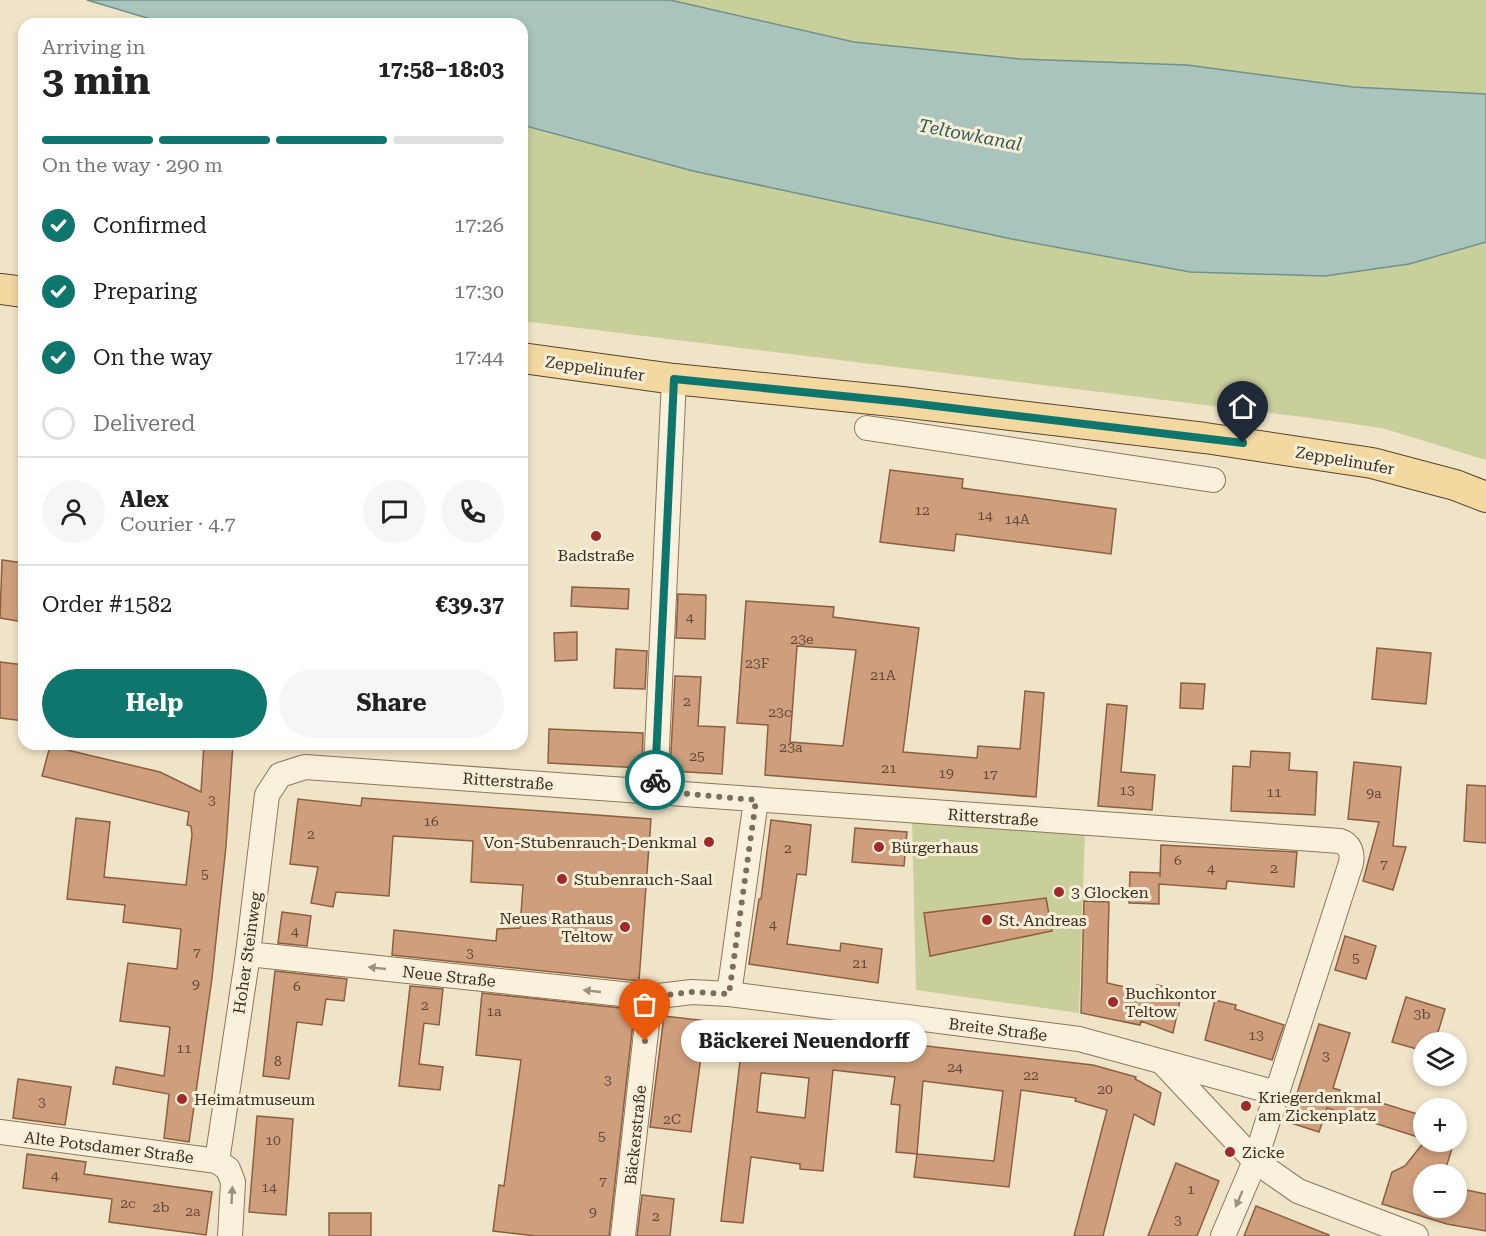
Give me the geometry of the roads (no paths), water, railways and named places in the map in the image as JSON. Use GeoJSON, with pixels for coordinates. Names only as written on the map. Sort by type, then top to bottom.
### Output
{"type":"FeatureCollection","features":[{"type":"Feature","properties":{"kind":"main road"},"geometry":{"type":"LineString","coordinates":[[0,289],[18,291]]}},
{"type":"Feature","properties":{"kind":"main road","name":"Zeppelinufer"},"geometry":{"type":"LineString","coordinates":[[528,359],[674,379],[902,402],[1243,443],[1372,463],[1455,485],[1486,497]]}},
{"type":"Feature","properties":{"kind":"street"},"geometry":{"type":"LineString","coordinates":[[655,791],[674,379]]}},
{"type":"Feature","properties":{"kind":"street"},"geometry":{"type":"LineString","coordinates":[[867,428],[1213,480]]}},
{"type":"Feature","properties":{"kind":"street","name":"Ritterstraße"},"geometry":{"type":"LineString","coordinates":[[305,767],[1345,843],[1352,855],[1351,863],[1255,1161],[1223,1236]]}},
{"type":"Feature","properties":{"kind":"street","name":"Hoher Steinweg"},"geometry":{"type":"LineString","coordinates":[[217,1161],[248,954],[267,795],[280,775],[305,767]]}},
{"type":"Feature","properties":{"kind":"street"},"geometry":{"type":"LineString","coordinates":[[729,994],[756,800]]}},
{"type":"Feature","properties":{"kind":"street","name":"Neue Straße"},"geometry":{"type":"LineString","coordinates":[[248,954],[650,997]]}},
{"type":"Feature","properties":{"kind":"street","name":"Breite Straße"},"geometry":{"type":"LineString","coordinates":[[650,997],[692,992],[729,994],[1079,1039],[1277,1094]]}},
{"type":"Feature","properties":{"kind":"street","name":"Bäckerstraße"},"geometry":{"type":"LineString","coordinates":[[623,1236],[650,997]]}},
{"type":"Feature","properties":{"kind":"street"},"geometry":{"type":"LineString","coordinates":[[1164,1064],[1255,1161],[1298,1191],[1416,1236]]}},
{"type":"Feature","properties":{"kind":"street","name":"Alte Potsdamer Straße"},"geometry":{"type":"LineString","coordinates":[[0,1132],[217,1161]]}},
{"type":"Feature","properties":{"kind":"street"},"geometry":{"type":"LineString","coordinates":[[217,1161],[228,1169],[233,1182],[230,1236]]}},
{"type":"Feature","properties":{"kind":"water","name":"Teltowkanal"},"geometry":{"type":"Polygon","coordinates":[[[87,0],[670,0],[854,42],[1020,59],[1187,65],[1353,87],[1486,94],[1486,242],[1409,264],[1325,276],[1190,272],[1012,239],[693,171],[528,127],[528,18],[147,18],[87,0]]]}},
{"type":"Feature","properties":{"kind":"place","name":"Badstraße"},"geometry":{"type":"Point","coordinates":[596,536]}},
{"type":"Feature","properties":{"kind":"place","name":"Von-Stubenrauch-Denkmal"},"geometry":{"type":"Point","coordinates":[709,842]}},
{"type":"Feature","properties":{"kind":"place","name":"Bürgerhaus"},"geometry":{"type":"Point","coordinates":[879,847]}},
{"type":"Feature","properties":{"kind":"place","name":"Stubenrauch-Saal"},"geometry":{"type":"Point","coordinates":[562,879]}},
{"type":"Feature","properties":{"kind":"place","name":"3 Glocken"},"geometry":{"type":"Point","coordinates":[1059,892]}},
{"type":"Feature","properties":{"kind":"place","name":"St. Andreas"},"geometry":{"type":"Point","coordinates":[987,920]}},
{"type":"Feature","properties":{"kind":"place","name":"Neues Rathaus Teltow"},"geometry":{"type":"Point","coordinates":[625,927]}},
{"type":"Feature","properties":{"kind":"place","name":"Buchkontor Teltow"},"geometry":{"type":"Point","coordinates":[1113,1002]}},
{"type":"Feature","properties":{"kind":"place","name":"Bäckerei Neuendorff"},"geometry":{"type":"Point","coordinates":[645,1041]}},
{"type":"Feature","properties":{"kind":"place","name":"Heimatmuseum"},"geometry":{"type":"Point","coordinates":[182,1099]}},
{"type":"Feature","properties":{"kind":"place","name":"Kriegerdenkmal am Zickenplatz"},"geometry":{"type":"Point","coordinates":[1246,1106]}},
{"type":"Feature","properties":{"kind":"place","name":"Zicke"},"geometry":{"type":"Point","coordinates":[1230,1152]}}]}
